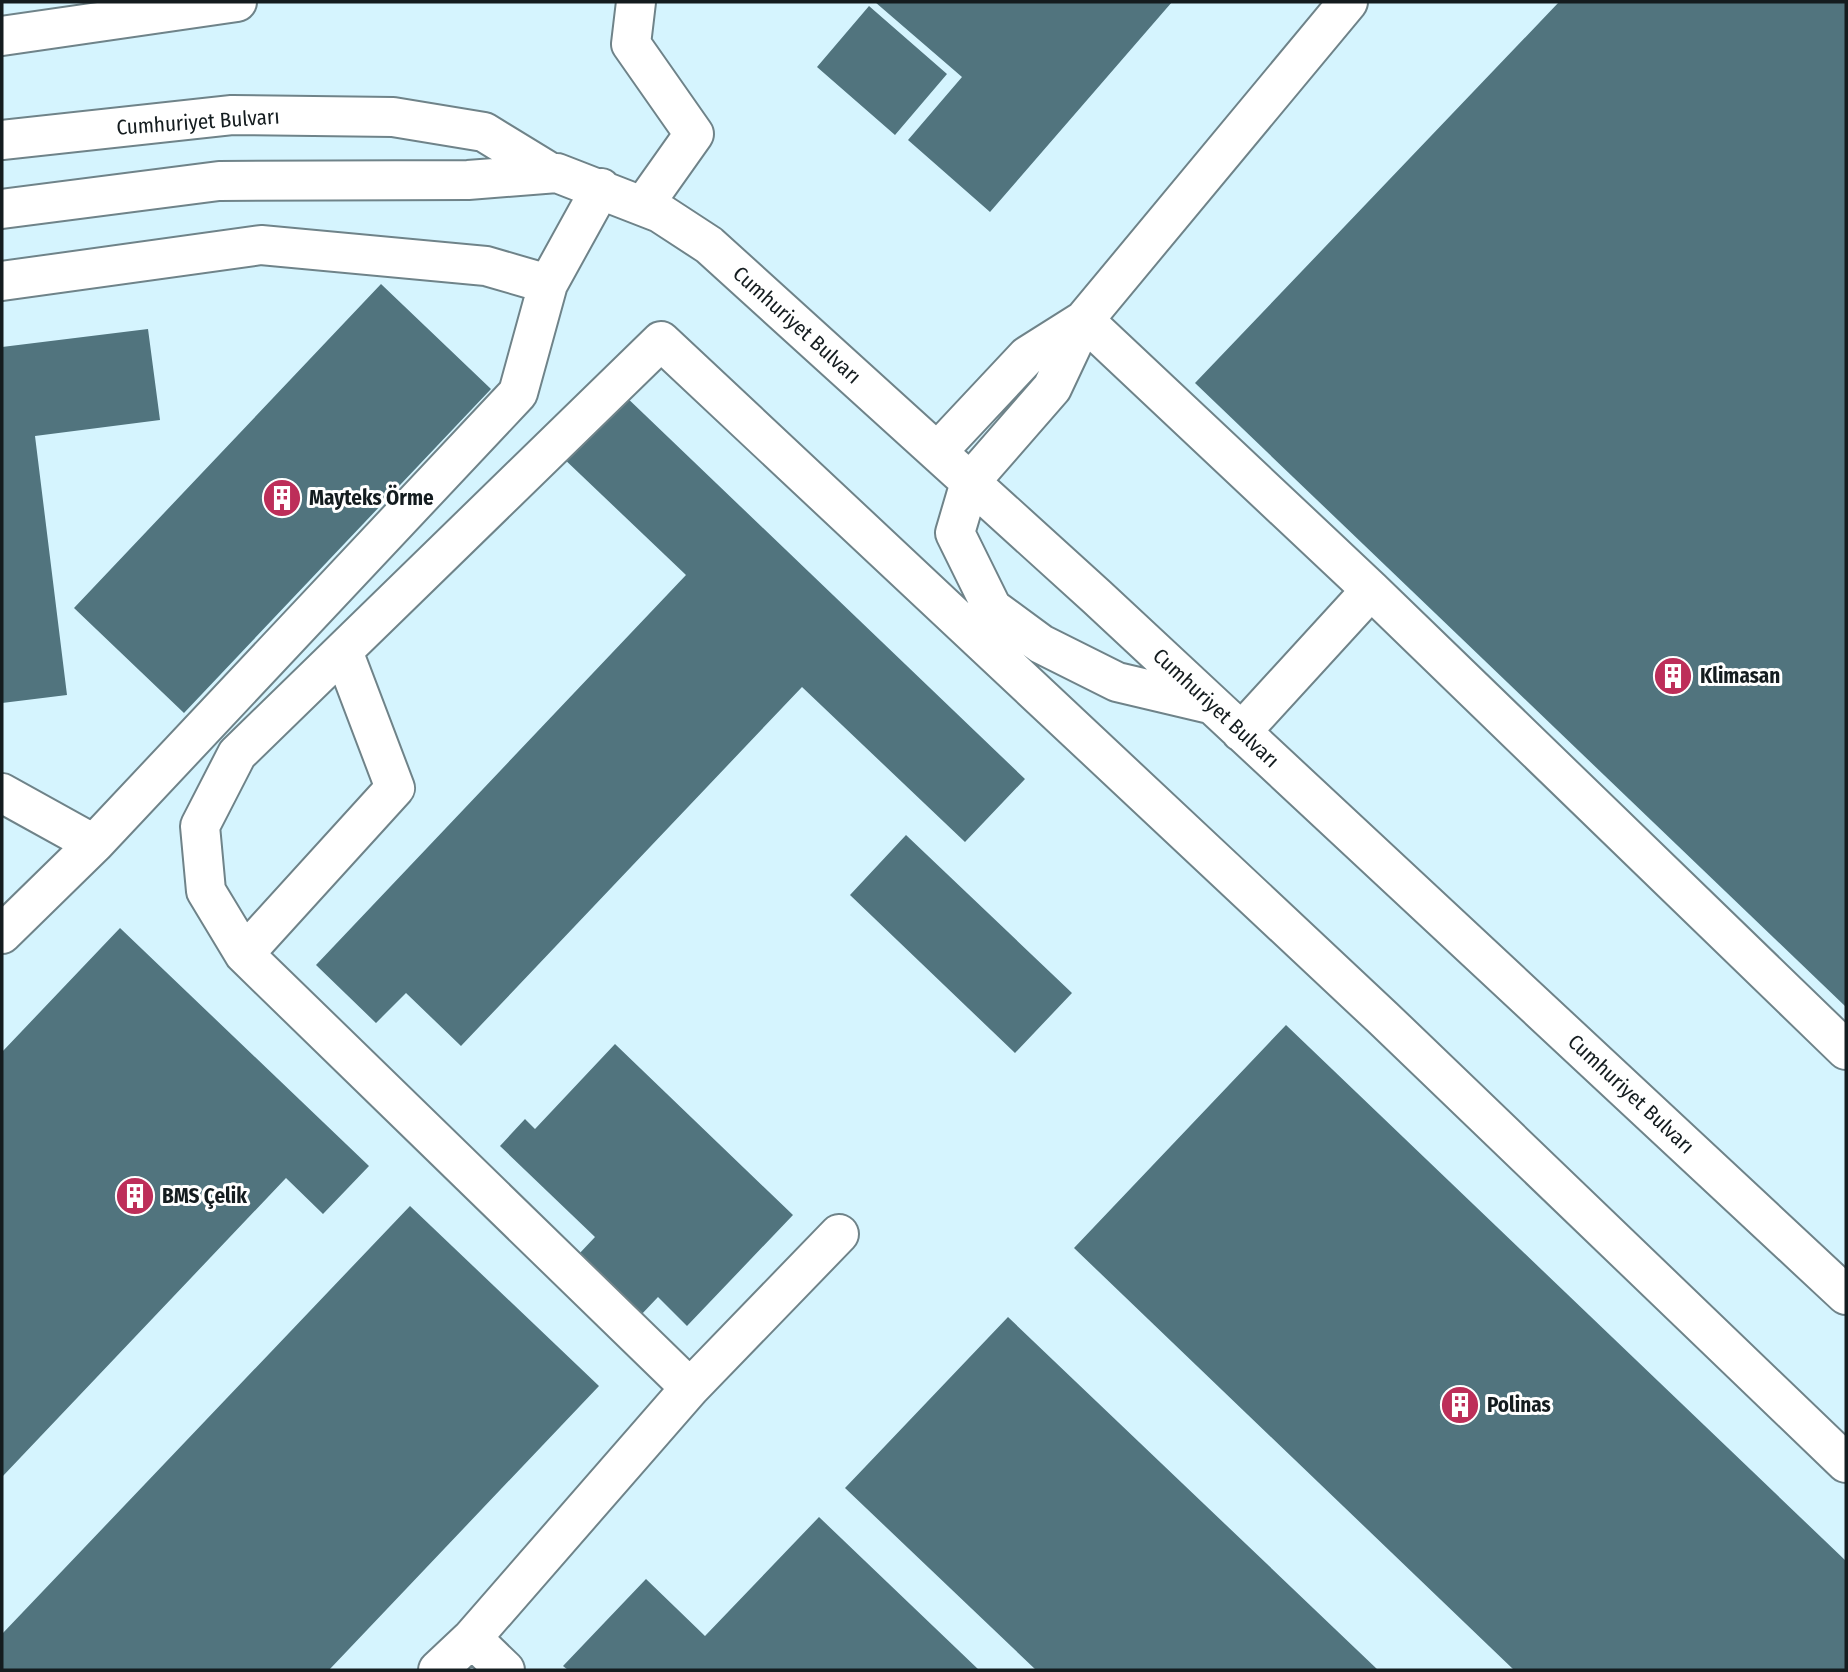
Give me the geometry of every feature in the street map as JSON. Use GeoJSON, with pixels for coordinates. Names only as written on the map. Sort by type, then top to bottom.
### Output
{"type":"FeatureCollection","features":[{"type":"Feature","properties":{"kind":"street"},"geometry":{"type":"LineString","coordinates":[[2,36],[237,2]]}},
{"type":"Feature","properties":{"kind":"street"},"geometry":{"type":"LineString","coordinates":[[636,2],[631,44],[694,134],[643,206]]}},
{"type":"Feature","properties":{"kind":"street"},"geometry":{"type":"LineString","coordinates":[[1212,704],[1117,682],[1041,644],[992,608],[955,533],[970,482],[1052,388],[1084,320],[1348,2]]}},
{"type":"Feature","properties":{"kind":"street","name":"Cumhuriyet Bulvarı"},"geometry":{"type":"LineString","coordinates":[[2,140],[232,116],[393,117],[484,132],[551,173]]}},
{"type":"Feature","properties":{"kind":"street","name":"Cumhuriyet Bulvarı"},"geometry":{"type":"LineString","coordinates":[[2,209],[219,181],[468,180],[557,173],[660,213],[709,245],[970,482],[1846,1295]]}},
{"type":"Feature","properties":{"kind":"street"},"geometry":{"type":"LineString","coordinates":[[2,934],[94,844],[519,393],[548,284],[601,188]]}},
{"type":"Feature","properties":{"kind":"street"},"geometry":{"type":"LineString","coordinates":[[2,281],[261,246],[486,266],[548,284]]}},
{"type":"Feature","properties":{"kind":"street"},"geometry":{"type":"LineString","coordinates":[[937,452],[1027,356],[1084,320]]}},
{"type":"Feature","properties":{"kind":"street"},"geometry":{"type":"LineString","coordinates":[[1084,320],[1371,590],[1846,1050]]}},
{"type":"Feature","properties":{"kind":"street"},"geometry":{"type":"LineString","coordinates":[[690,1388],[244,954],[206,891],[200,826],[237,754],[661,341],[1373,1008],[1846,1463]]}},
{"type":"Feature","properties":{"kind":"street"},"geometry":{"type":"LineString","coordinates":[[1241,732],[1371,590]]}},
{"type":"Feature","properties":{"kind":"street"},"geometry":{"type":"LineString","coordinates":[[244,954],[395,788],[343,651]]}},
{"type":"Feature","properties":{"kind":"street"},"geometry":{"type":"LineString","coordinates":[[2,793],[94,844]]}},
{"type":"Feature","properties":{"kind":"street"},"geometry":{"type":"LineString","coordinates":[[438,1670],[472,1638],[690,1388],[839,1234]]}},
{"type":"Feature","properties":{"kind":"street"},"geometry":{"type":"LineString","coordinates":[[472,1638],[505,1670]]}},
{"type":"Feature","properties":{"kind":"shaded area"},"geometry":{"type":"Polygon","coordinates":[[[2,2],[1846,2],[1846,1670],[2,1670],[2,2]]]}},
{"type":"Feature","properties":{"kind":"building"},"geometry":{"type":"Polygon","coordinates":[[[875,2],[1172,2],[990,212],[908,140],[962,77],[875,2]]]}},
{"type":"Feature","properties":{"kind":"building","name":"Klimasan"},"geometry":{"type":"Polygon","coordinates":[[[1559,2],[1846,2],[1846,1007],[1195,383],[1559,2]]]}},
{"type":"Feature","properties":{"kind":"building"},"geometry":{"type":"Polygon","coordinates":[[[869,6],[947,74],[895,135],[817,67],[869,6]]]}},
{"type":"Feature","properties":{"kind":"building","name":"Mayteks Örme"},"geometry":{"type":"Polygon","coordinates":[[[381,284],[491,389],[184,713],[74,608],[381,284]]]}},
{"type":"Feature","properties":{"kind":"building"},"geometry":{"type":"Polygon","coordinates":[[[148,329],[160,420],[35,436],[67,695],[2,703],[2,347],[148,329]]]}},
{"type":"Feature","properties":{"kind":"building"},"geometry":{"type":"Polygon","coordinates":[[[621,392],[1025,779],[965,842],[802,687],[461,1046],[406,993],[376,1023],[316,965],[686,575],[560,455],[621,392]]]}},
{"type":"Feature","properties":{"kind":"building"},"geometry":{"type":"Polygon","coordinates":[[[906,835],[1072,993],[1015,1053],[850,895],[906,835]]]}},
{"type":"Feature","properties":{"kind":"building","name":"BMS Çelik"},"geometry":{"type":"Polygon","coordinates":[[[120,928],[369,1166],[323,1214],[286,1178],[2,1477],[2,1052],[120,928]]]}},
{"type":"Feature","properties":{"kind":"building","name":"Polinas"},"geometry":{"type":"Polygon","coordinates":[[[1286,1025],[1846,1561],[1846,1670],[1514,1670],[1074,1248],[1286,1025]]]}},
{"type":"Feature","properties":{"kind":"building"},"geometry":{"type":"Polygon","coordinates":[[[615,1044],[793,1215],[687,1326],[658,1297],[640,1316],[578,1255],[595,1237],[500,1146],[525,1119],[535,1129],[615,1044]]]}},
{"type":"Feature","properties":{"kind":"building"},"geometry":{"type":"Polygon","coordinates":[[[410,1206],[599,1386],[329,1670],[2,1670],[2,1634],[410,1206]]]}},
{"type":"Feature","properties":{"kind":"building"},"geometry":{"type":"Polygon","coordinates":[[[1008,1317],[1378,1670],[1036,1670],[845,1488],[1008,1317]]]}},
{"type":"Feature","properties":{"kind":"building"},"geometry":{"type":"Polygon","coordinates":[[[819,1517],[979,1670],[568,1670],[563,1666],[646,1579],[705,1636],[819,1517]]]}},
{"type":"Feature","properties":{"kind":"place","name":"Mayteks Örme"},"geometry":{"type":"Point","coordinates":[282,498]}},
{"type":"Feature","properties":{"kind":"place","name":"Klimasan"},"geometry":{"type":"Point","coordinates":[1673,676]}},
{"type":"Feature","properties":{"kind":"place","name":"BMS Çelik"},"geometry":{"type":"Point","coordinates":[135,1196]}},
{"type":"Feature","properties":{"kind":"place","name":"Polinas"},"geometry":{"type":"Point","coordinates":[1460,1405]}}]}
